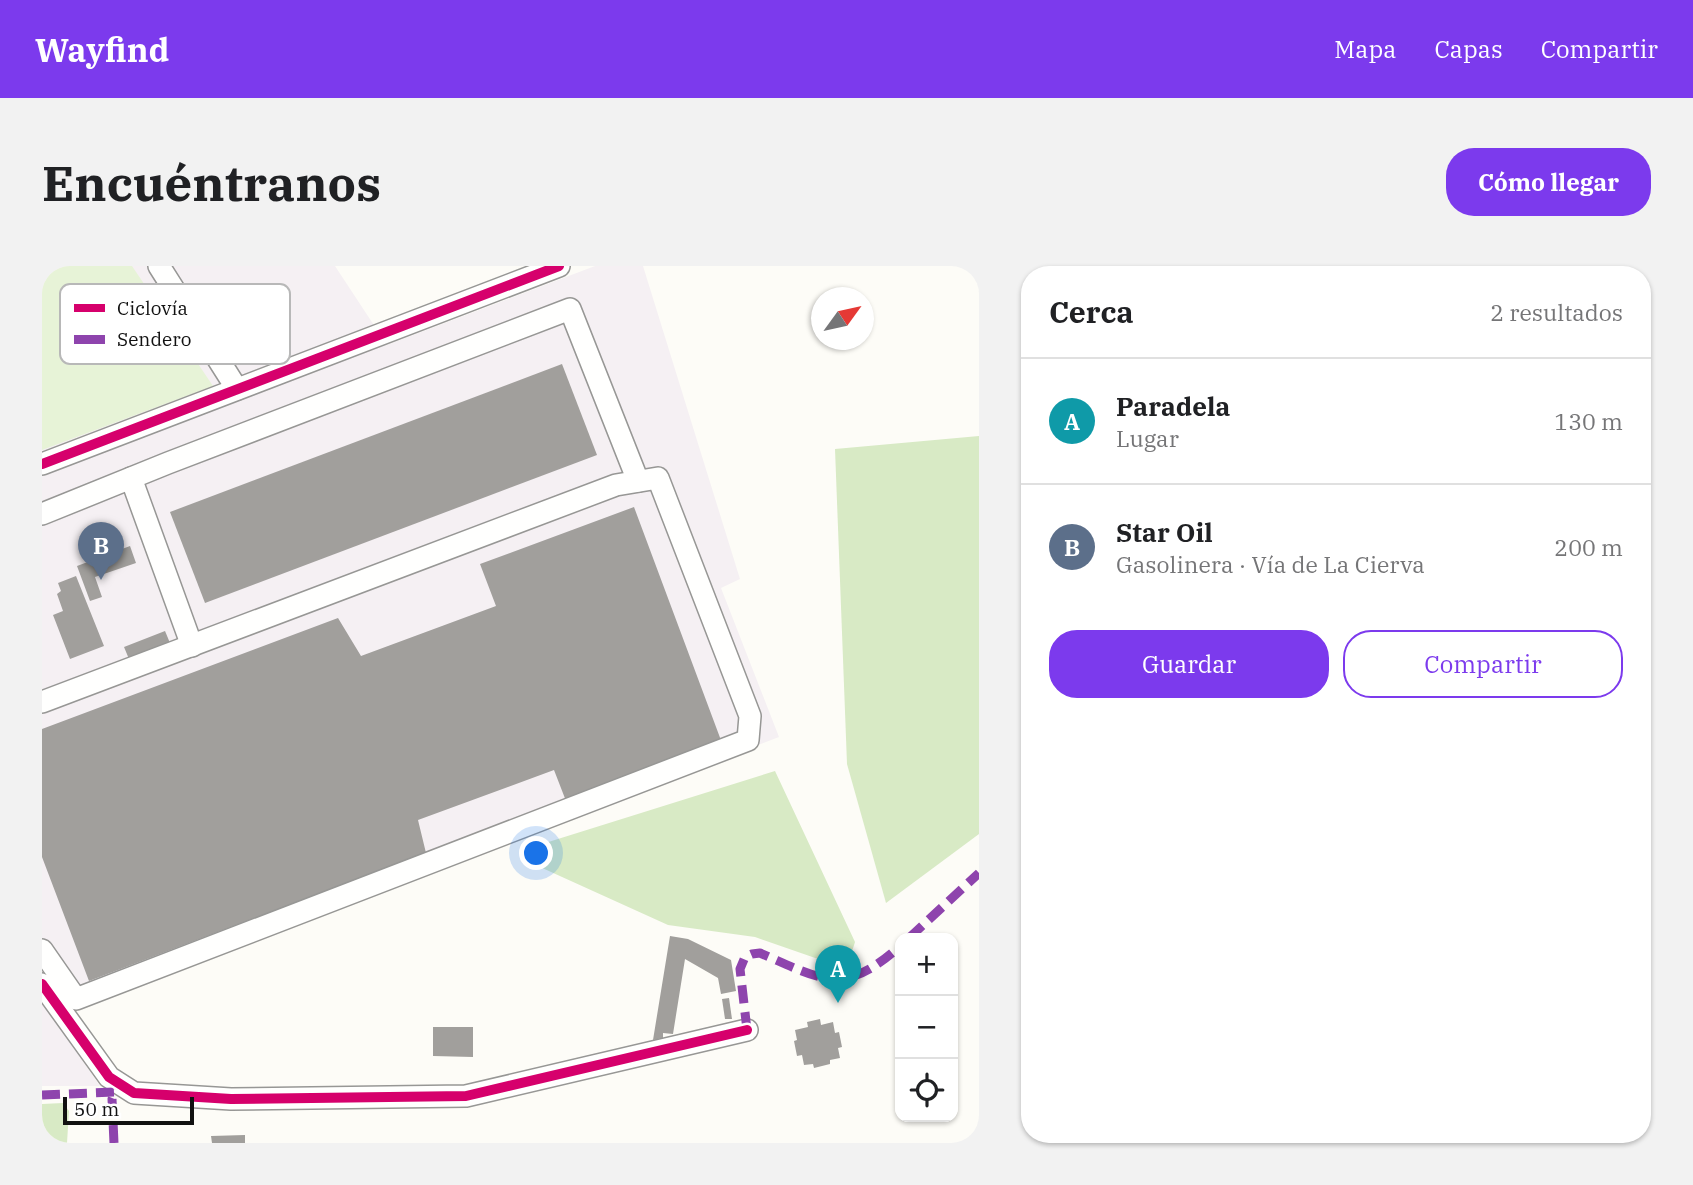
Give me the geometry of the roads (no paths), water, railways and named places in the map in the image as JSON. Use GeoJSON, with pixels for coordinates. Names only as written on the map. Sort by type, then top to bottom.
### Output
{"type":"FeatureCollection","features":[{"type":"Feature","properties":{"kind":"street"},"geometry":{"type":"LineString","coordinates":[[159,266],[171,284]]}},
{"type":"Feature","properties":{"kind":"street"},"geometry":{"type":"LineString","coordinates":[[42,464],[559,266]]}},
{"type":"Feature","properties":{"kind":"street"},"geometry":{"type":"LineString","coordinates":[[42,514],[570,309],[638,481]]}},
{"type":"Feature","properties":{"kind":"street"},"geometry":{"type":"LineString","coordinates":[[222,364],[237,388]]}},
{"type":"Feature","properties":{"kind":"street"},"geometry":{"type":"LineString","coordinates":[[131,478],[192,646]]}},
{"type":"Feature","properties":{"kind":"street"},"geometry":{"type":"LineString","coordinates":[[42,702],[616,485],[659,478],[750,716],[748,740],[76,999],[42,950]]}},
{"type":"Feature","properties":{"kind":"street"},"geometry":{"type":"LineString","coordinates":[[42,984],[109,1077],[134,1093],[231,1099],[466,1096],[747,1030]]}},
{"type":"Feature","properties":{"kind":"place","name":"Star Oil"},"geometry":{"type":"Point","coordinates":[101,580]}},
{"type":"Feature","properties":{"kind":"place","name":"Paradela"},"geometry":{"type":"Point","coordinates":[838,1003]}}]}
